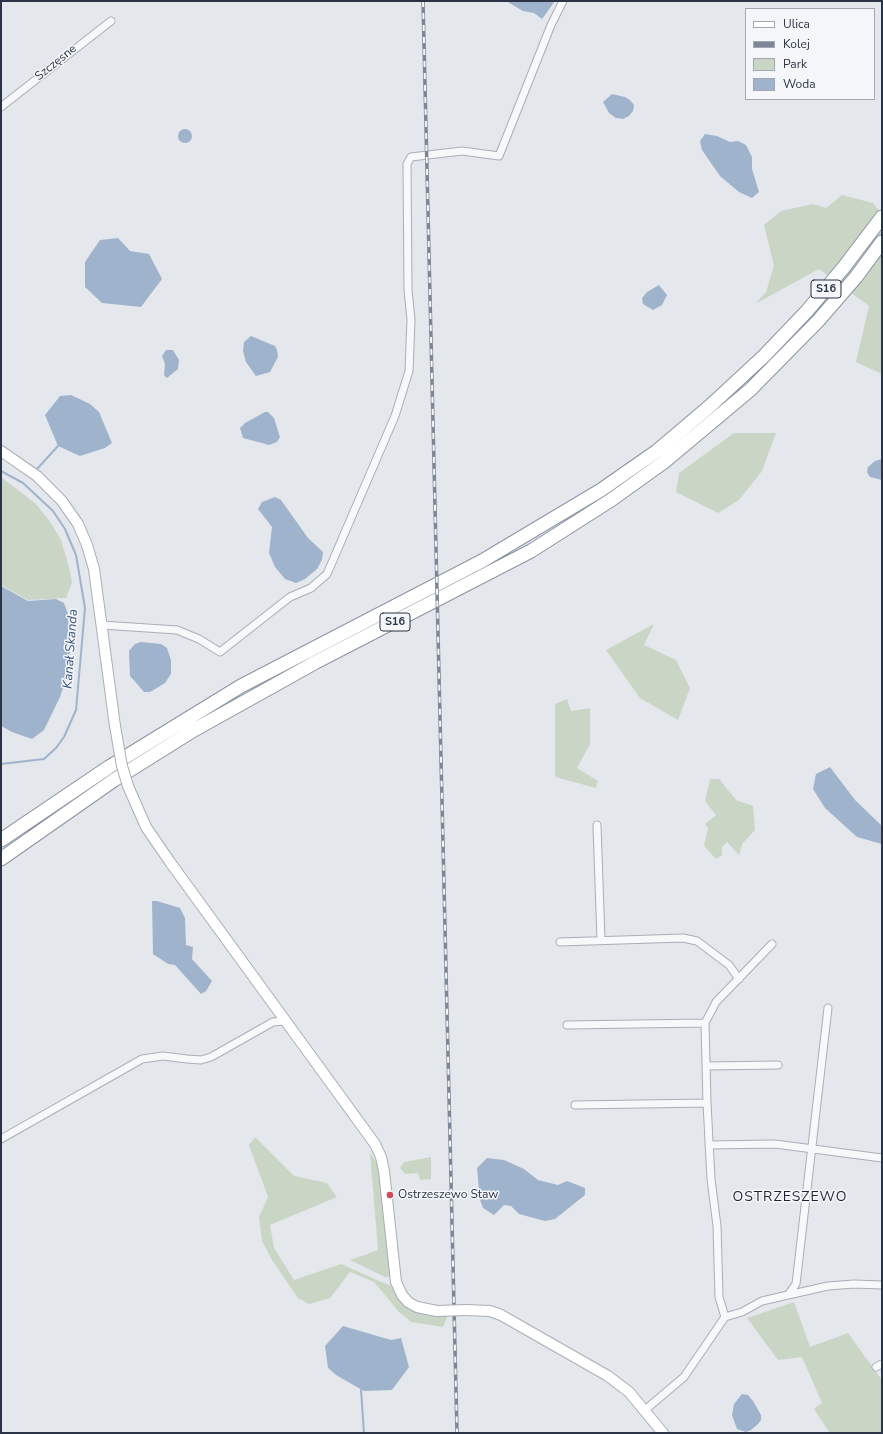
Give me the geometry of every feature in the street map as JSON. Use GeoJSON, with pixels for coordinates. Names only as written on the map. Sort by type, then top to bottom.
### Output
{"type":"FeatureCollection","features":[{"type":"Feature","properties":{"kind":"highway","name":"S16"},"geometry":{"type":"LineString","coordinates":[[1,840],[109,767],[241,686],[482,561],[601,490],[657,451],[710,406],[764,356],[811,306],[844,267],[882,217]]}},
{"type":"Feature","properties":{"kind":"highway","name":"S16"},"geometry":{"type":"LineString","coordinates":[[1,859],[114,780],[194,730],[316,662],[485,576],[574,525],[664,462],[750,390],[774,366],[818,321],[856,277],[882,242]]}},
{"type":"Feature","properties":{"kind":"street"},"geometry":{"type":"LineString","coordinates":[[102,625],[176,630],[199,639],[220,652],[290,596],[311,588],[327,574],[395,416],[409,371],[411,320],[408,290],[407,164],[411,157],[462,150],[499,156],[551,25],[563,1]]}},
{"type":"Feature","properties":{"kind":"street","name":"Szczęsne"},"geometry":{"type":"LineString","coordinates":[[1,107],[111,21]]}},
{"type":"Feature","properties":{"kind":"street"},"geometry":{"type":"LineString","coordinates":[[1,451],[37,476],[62,501],[78,524],[87,545],[94,569],[115,726],[122,766],[128,786],[146,827],[375,1144],[381,1157],[396,1282],[402,1294],[417,1307],[437,1311],[490,1311],[501,1315],[608,1376],[629,1392],[646,1410],[662,1433]]}},
{"type":"Feature","properties":{"kind":"street"},"geometry":{"type":"LineString","coordinates":[[597,826],[601,940]]}},
{"type":"Feature","properties":{"kind":"street"},"geometry":{"type":"LineString","coordinates":[[560,942],[683,938],[697,941],[729,965],[739,979]]}},
{"type":"Feature","properties":{"kind":"street"},"geometry":{"type":"LineString","coordinates":[[726,1317],[719,1297],[717,1226],[709,1145],[705,1022],[716,1002],[772,944]]}},
{"type":"Feature","properties":{"kind":"street"},"geometry":{"type":"LineString","coordinates":[[788,1294],[796,1284],[811,1150],[823,1066],[828,1008]]}},
{"type":"Feature","properties":{"kind":"street"},"geometry":{"type":"LineString","coordinates":[[1,1139],[142,1059],[163,1056],[194,1060],[212,1057],[273,1022],[285,1021]]}},
{"type":"Feature","properties":{"kind":"street"},"geometry":{"type":"LineString","coordinates":[[567,1025],[705,1022]]}},
{"type":"Feature","properties":{"kind":"street"},"geometry":{"type":"LineString","coordinates":[[706,1066],[778,1065]]}},
{"type":"Feature","properties":{"kind":"street"},"geometry":{"type":"LineString","coordinates":[[575,1105],[707,1103]]}},
{"type":"Feature","properties":{"kind":"street"},"geometry":{"type":"LineString","coordinates":[[709,1145],[775,1144],[811,1150],[882,1158]]}},
{"type":"Feature","properties":{"kind":"street"},"geometry":{"type":"LineString","coordinates":[[646,1410],[684,1377],[726,1317],[742,1312],[762,1301],[788,1294],[828,1286],[854,1284],[882,1285]]}},
{"type":"Feature","properties":{"kind":"green space"},"geometry":{"type":"Polygon","coordinates":[[[842,195],[873,203],[882,214],[882,374],[856,362],[869,306],[819,269],[755,304],[766,292],[774,266],[764,225],[781,211],[813,204],[826,208],[842,195]]]}},
{"type":"Feature","properties":{"kind":"green space"},"geometry":{"type":"Polygon","coordinates":[[[734,433],[776,433],[762,471],[739,500],[718,513],[676,492],[679,473],[734,433]]]}},
{"type":"Feature","properties":{"kind":"green space"},"geometry":{"type":"Polygon","coordinates":[[[1,477],[36,504],[51,523],[61,540],[72,582],[66,598],[28,600],[1,585],[1,477]]]}},
{"type":"Feature","properties":{"kind":"green space"},"geometry":{"type":"Polygon","coordinates":[[[654,624],[644,645],[676,660],[690,688],[678,720],[640,698],[606,650],[654,624]]]}},
{"type":"Feature","properties":{"kind":"green space"},"geometry":{"type":"Polygon","coordinates":[[[567,699],[571,711],[590,708],[590,744],[577,768],[598,781],[596,788],[555,777],[555,704],[567,699]]]}},
{"type":"Feature","properties":{"kind":"green space"},"geometry":{"type":"Polygon","coordinates":[[[710,779],[719,779],[736,800],[753,806],[755,830],[742,844],[739,855],[727,842],[722,847],[722,855],[716,859],[704,846],[708,828],[705,824],[716,815],[705,801],[710,779]]]}},
{"type":"Feature","properties":{"kind":"green space"},"geometry":{"type":"Polygon","coordinates":[[[255,1137],[294,1176],[327,1183],[337,1197],[270,1225],[274,1248],[294,1280],[341,1264],[393,1287],[405,1303],[448,1315],[443,1327],[411,1322],[399,1312],[374,1282],[350,1272],[330,1298],[309,1304],[298,1298],[272,1260],[262,1241],[259,1217],[268,1197],[249,1145],[255,1137]]]}},
{"type":"Feature","properties":{"kind":"green space"},"geometry":{"type":"Polygon","coordinates":[[[370,1153],[380,1168],[392,1276],[385,1277],[350,1260],[378,1250],[370,1153]]]}},
{"type":"Feature","properties":{"kind":"green space"},"geometry":{"type":"Polygon","coordinates":[[[431,1157],[431,1179],[420,1180],[418,1173],[405,1174],[400,1168],[404,1162],[431,1157]]]}},
{"type":"Feature","properties":{"kind":"green space"},"geometry":{"type":"Polygon","coordinates":[[[794,1302],[810,1347],[848,1333],[882,1380],[882,1433],[830,1433],[814,1409],[822,1403],[802,1357],[778,1360],[747,1318],[794,1302]]]}},
{"type":"Feature","properties":{"kind":"water"},"geometry":{"type":"Polygon","coordinates":[[[506,1],[555,1],[542,19],[534,13],[523,11],[506,1]]]}},
{"type":"Feature","properties":{"kind":"water"},"geometry":{"type":"Polygon","coordinates":[[[612,94],[625,97],[634,105],[633,111],[629,116],[623,119],[616,118],[609,113],[603,102],[612,94]]]}},
{"type":"Feature","properties":{"kind":"water"},"geometry":{"type":"Polygon","coordinates":[[[182,129],[188,129],[192,133],[192,139],[188,143],[182,143],[178,139],[178,133],[182,129]]]}},
{"type":"Feature","properties":{"kind":"water"},"geometry":{"type":"Polygon","coordinates":[[[705,134],[717,136],[730,142],[738,141],[746,145],[752,157],[752,169],[759,192],[752,198],[739,192],[720,176],[702,150],[700,141],[705,134]]]}},
{"type":"Feature","properties":{"kind":"water"},"geometry":{"type":"Polygon","coordinates":[[[118,238],[130,251],[149,254],[162,279],[141,307],[102,303],[85,287],[85,262],[100,240],[118,238]]]}},
{"type":"Feature","properties":{"kind":"water"},"geometry":{"type":"Polygon","coordinates":[[[659,285],[667,295],[662,305],[653,310],[643,304],[642,298],[647,292],[659,285]]]}},
{"type":"Feature","properties":{"kind":"water"},"geometry":{"type":"Polygon","coordinates":[[[251,336],[275,346],[278,357],[270,372],[256,376],[246,362],[243,351],[244,342],[251,336]]]}},
{"type":"Feature","properties":{"kind":"water"},"geometry":{"type":"Polygon","coordinates":[[[166,350],[173,350],[179,360],[178,369],[167,378],[164,375],[165,364],[162,356],[166,350]]]}},
{"type":"Feature","properties":{"kind":"water"},"geometry":{"type":"Polygon","coordinates":[[[71,395],[90,404],[99,412],[112,443],[105,448],[80,456],[58,446],[45,415],[60,396],[71,395]]]}},
{"type":"Feature","properties":{"kind":"water"},"geometry":{"type":"Polygon","coordinates":[[[265,412],[268,412],[274,418],[280,437],[277,442],[269,445],[243,438],[240,428],[245,423],[265,412]]]}},
{"type":"Feature","properties":{"kind":"water"},"geometry":{"type":"Polygon","coordinates":[[[882,459],[882,480],[870,477],[867,472],[868,467],[875,461],[882,459]]]}},
{"type":"Feature","properties":{"kind":"water"},"geometry":{"type":"Polygon","coordinates":[[[275,497],[281,500],[308,538],[323,552],[322,560],[317,569],[305,579],[296,583],[285,579],[275,567],[269,553],[272,527],[258,509],[262,502],[275,497]]]}},
{"type":"Feature","properties":{"kind":"water"},"geometry":{"type":"Polygon","coordinates":[[[1,586],[28,601],[56,599],[64,603],[68,614],[70,653],[66,679],[60,697],[44,730],[32,739],[12,732],[1,726],[1,586]]]}},
{"type":"Feature","properties":{"kind":"water"},"geometry":{"type":"Polygon","coordinates":[[[141,642],[161,644],[167,648],[171,660],[171,674],[165,683],[150,692],[144,692],[130,676],[129,651],[135,644],[141,642]]]}},
{"type":"Feature","properties":{"kind":"water"},"geometry":{"type":"Polygon","coordinates":[[[830,767],[855,800],[882,826],[882,844],[857,837],[825,808],[813,789],[816,774],[830,767]]]}},
{"type":"Feature","properties":{"kind":"water"},"geometry":{"type":"Polygon","coordinates":[[[152,901],[157,901],[180,908],[185,918],[186,945],[193,947],[192,959],[212,981],[206,991],[201,994],[175,965],[168,964],[153,954],[152,901]]]}},
{"type":"Feature","properties":{"kind":"water"},"geometry":{"type":"Polygon","coordinates":[[[487,1158],[504,1160],[524,1169],[538,1180],[558,1185],[567,1181],[585,1188],[585,1195],[555,1219],[545,1221],[519,1214],[511,1206],[504,1205],[494,1215],[483,1208],[480,1200],[477,1168],[487,1158]]]}},
{"type":"Feature","properties":{"kind":"water"},"geometry":{"type":"Polygon","coordinates":[[[343,1326],[391,1340],[401,1338],[409,1367],[392,1390],[364,1391],[336,1375],[328,1368],[325,1346],[343,1326]]]}},
{"type":"Feature","properties":{"kind":"water"},"geometry":{"type":"Polygon","coordinates":[[[742,1394],[748,1395],[761,1415],[761,1420],[758,1424],[746,1432],[737,1429],[732,1415],[734,1404],[742,1394]]]}},
{"type":"Feature","properties":{"kind":"waterway"},"geometry":{"type":"LineString","coordinates":[[37,469],[58,446]]}},
{"type":"Feature","properties":{"kind":"waterway","name":"Kanał Skanda"},"geometry":{"type":"LineString","coordinates":[[1,471],[23,483],[53,511],[65,529],[76,555],[85,608],[76,710],[64,737],[56,748],[44,759],[1,764]]}},
{"type":"Feature","properties":{"kind":"waterway"},"geometry":{"type":"LineString","coordinates":[[361,1390],[364,1433]]}},
{"type":"Feature","properties":{"kind":"railway"},"geometry":{"type":"LineString","coordinates":[[423,1],[457,1433]]}},
{"type":"Feature","properties":{"kind":"place","name":"Ostrzeszewo Staw"},"geometry":{"type":"Point","coordinates":[390,1195]}},
{"type":"Feature","properties":{"kind":"district","name":"OSTRZESZEWO"},"geometry":{"type":"Point","coordinates":[790,1198]}}]}
